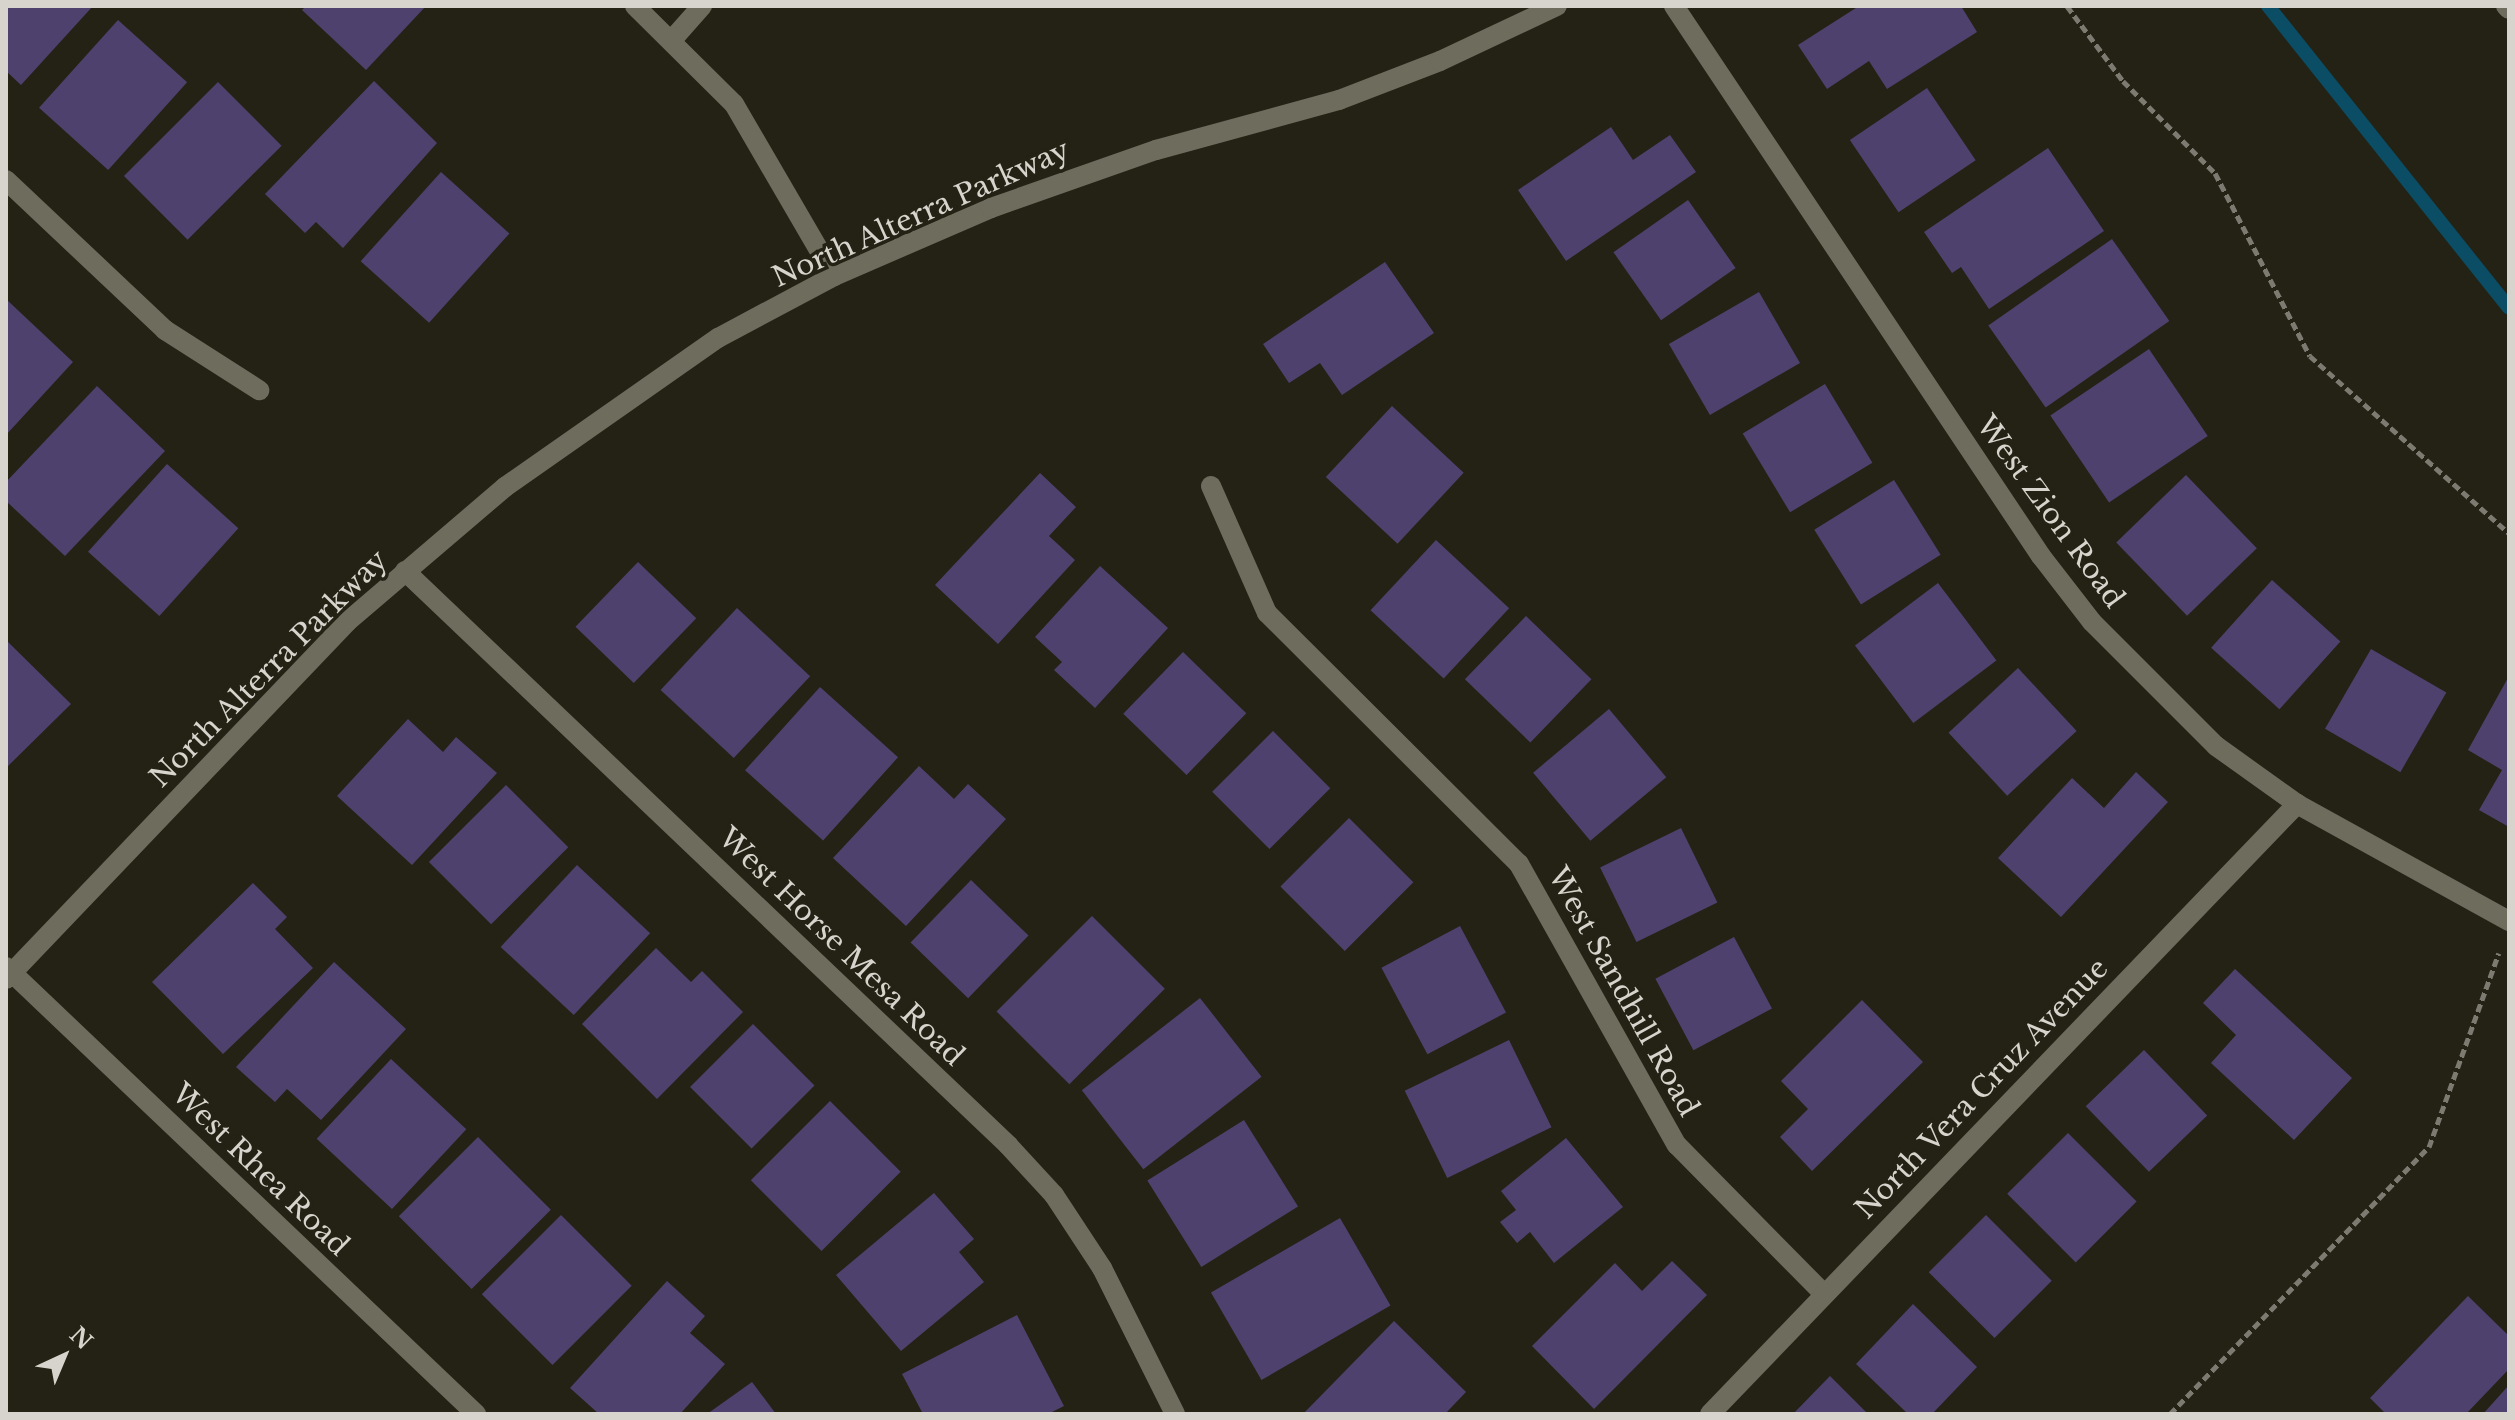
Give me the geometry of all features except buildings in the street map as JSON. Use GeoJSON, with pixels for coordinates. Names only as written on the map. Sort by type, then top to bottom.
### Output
{"type":"FeatureCollection","features":[{"type":"Feature","properties":{"kind":"street"},"geometry":{"type":"LineString","coordinates":[[635,6],[734,104],[834,276]]}},
{"type":"Feature","properties":{"kind":"street"},"geometry":{"type":"LineString","coordinates":[[671,41],[702,6]]}},
{"type":"Feature","properties":{"kind":"street","name":"North Alterra Parkway"},"geometry":{"type":"LineString","coordinates":[[8,973],[347,622],[405,571],[603,413],[718,338],[834,276],[1081,173],[1339,100],[1557,6]]}},
{"type":"Feature","properties":{"kind":"street","name":"West Zion Road"},"geometry":{"type":"LineString","coordinates":[[1674,6],[2083,611],[2216,746],[2297,804],[2509,921]]}},
{"type":"Feature","properties":{"kind":"street"},"geometry":{"type":"LineString","coordinates":[[6,180],[165,330],[259,390]]}},
{"type":"Feature","properties":{"kind":"street","name":"West Sandhill Road"},"geometry":{"type":"LineString","coordinates":[[1211,486],[1267,613],[1519,864],[1677,1145],[1823,1293]]}},
{"type":"Feature","properties":{"kind":"street","name":"West Horse Mesa Road"},"geometry":{"type":"LineString","coordinates":[[405,571],[1008,1145],[1054,1195],[1102,1268],[1175,1414]]}},
{"type":"Feature","properties":{"kind":"street","name":"North Vera Cruz Avenue"},"geometry":{"type":"LineString","coordinates":[[1710,1414],[1823,1293],[2297,804]]}},
{"type":"Feature","properties":{"kind":"street","name":"West Rhea Road"},"geometry":{"type":"LineString","coordinates":[[8,973],[476,1414]]}},
{"type":"Feature","properties":{"kind":"path"},"geometry":{"type":"LineString","coordinates":[[2067,6],[2123,81],[2215,173],[2310,356],[2509,533]]}},
{"type":"Feature","properties":{"kind":"path"},"geometry":{"type":"LineString","coordinates":[[2170,1414],[2429,1147],[2447,1110],[2496,958]]}},
{"type":"Feature","properties":{"kind":"waterway"},"geometry":{"type":"LineString","coordinates":[[2268,6],[2509,308]]}}]}
